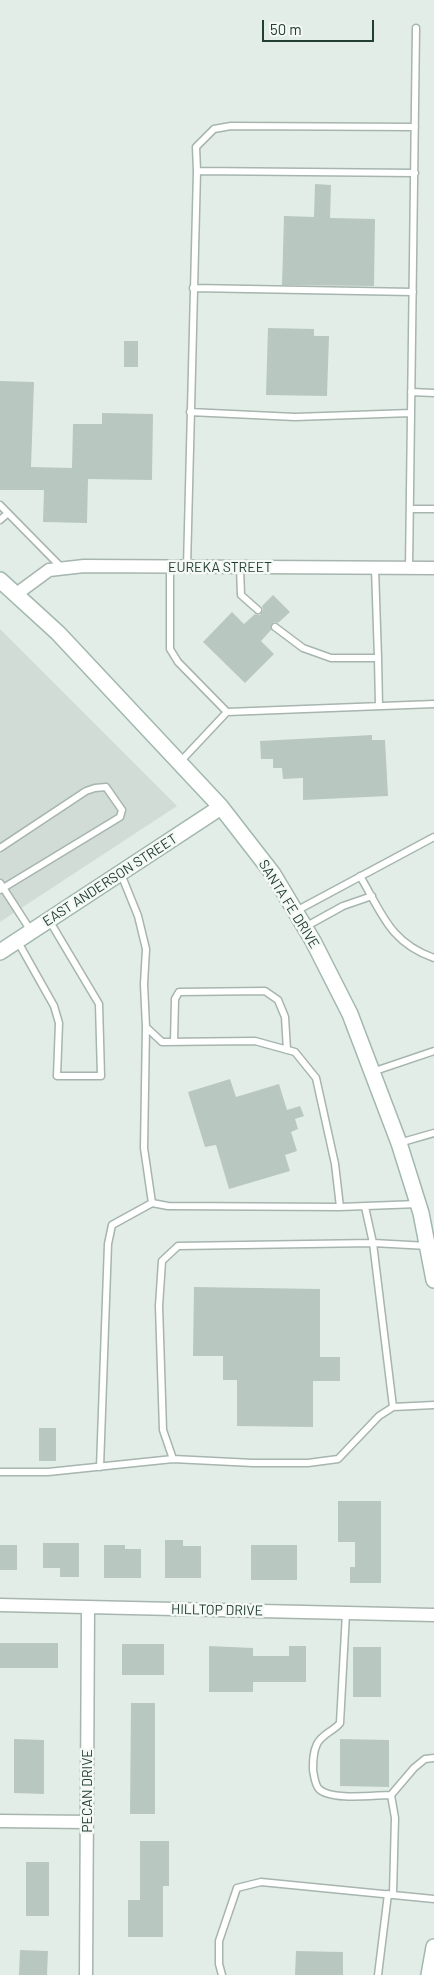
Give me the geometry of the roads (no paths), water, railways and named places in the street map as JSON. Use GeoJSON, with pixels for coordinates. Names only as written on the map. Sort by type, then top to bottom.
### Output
{"type":"FeatureCollection","features":[{"type":"Feature","properties":{"kind":"main road","name":"SANTA FE DRIVE"},"geometry":{"type":"LineString","coordinates":[[0,580],[58,633],[221,807],[273,874],[305,927],[350,1014],[400,1143],[431,1247],[434,1280]]}},
{"type":"Feature","properties":{"kind":"main road","name":"EAST ANDERSON STREET"},"geometry":{"type":"LineString","coordinates":[[0,952],[221,807]]}},
{"type":"Feature","properties":{"kind":"main road"},"geometry":{"type":"LineString","coordinates":[[429,1975],[434,1947]]}},
{"type":"Feature","properties":{"kind":"street","name":"EUREKA STREET"},"geometry":{"type":"LineString","coordinates":[[15,595],[49,570],[84,566],[434,568]]}},
{"type":"Feature","properties":{"kind":"street","name":"HILLTOP DRIVE"},"geometry":{"type":"LineString","coordinates":[[0,1605],[434,1615]]}},
{"type":"Feature","properties":{"kind":"street","name":"PECAN DRIVE"},"geometry":{"type":"LineString","coordinates":[[86,1975],[88,1608]]}},
{"type":"Feature","properties":{"kind":"street"},"geometry":{"type":"LineString","coordinates":[[0,1820],[87,1822]]}},
{"type":"Feature","properties":{"kind":"lane"},"geometry":{"type":"LineString","coordinates":[[409,568],[416,28]]}},
{"type":"Feature","properties":{"kind":"lane"},"geometry":{"type":"LineString","coordinates":[[187,566],[193,288],[198,171],[196,147],[214,129],[231,126],[415,127]]}},
{"type":"Feature","properties":{"kind":"lane"},"geometry":{"type":"LineString","coordinates":[[198,171],[415,173]]}},
{"type":"Feature","properties":{"kind":"lane"},"geometry":{"type":"LineString","coordinates":[[193,288],[413,292]]}},
{"type":"Feature","properties":{"kind":"lane"},"geometry":{"type":"LineString","coordinates":[[412,392],[434,393]]}},
{"type":"Feature","properties":{"kind":"lane"},"geometry":{"type":"LineString","coordinates":[[190,412],[295,417],[411,413]]}},
{"type":"Feature","properties":{"kind":"lane"},"geometry":{"type":"LineString","coordinates":[[0,506],[62,568]]}},
{"type":"Feature","properties":{"kind":"lane"},"geometry":{"type":"LineString","coordinates":[[410,509],[434,509]]}},
{"type":"Feature","properties":{"kind":"lane"},"geometry":{"type":"LineString","coordinates":[[0,520],[8,513]]}},
{"type":"Feature","properties":{"kind":"lane"},"geometry":{"type":"LineString","coordinates":[[170,566],[170,649],[178,662],[227,712]]}},
{"type":"Feature","properties":{"kind":"lane"},"geometry":{"type":"LineString","coordinates":[[240,567],[241,595],[258,610]]}},
{"type":"Feature","properties":{"kind":"lane"},"geometry":{"type":"LineString","coordinates":[[375,568],[379,706]]}},
{"type":"Feature","properties":{"kind":"lane"},"geometry":{"type":"LineString","coordinates":[[275,627],[303,648],[330,658],[378,658]]}},
{"type":"Feature","properties":{"kind":"lane"},"geometry":{"type":"LineString","coordinates":[[180,763],[227,712],[434,704]]}},
{"type":"Feature","properties":{"kind":"lane"},"geometry":{"type":"LineString","coordinates":[[0,848],[86,791],[95,788],[106,787],[122,810],[120,817],[1,887],[32,931]]}},
{"type":"Feature","properties":{"kind":"lane"},"geometry":{"type":"LineString","coordinates":[[295,911],[434,837]]}},
{"type":"Feature","properties":{"kind":"lane"},"geometry":{"type":"LineString","coordinates":[[120,873],[138,916],[146,949],[144,984],[146,1027],[144,1148],[152,1203]]}},
{"type":"Feature","properties":{"kind":"lane"},"geometry":{"type":"LineString","coordinates":[[360,876],[396,936],[421,954],[434,958]]}},
{"type":"Feature","properties":{"kind":"lane"},"geometry":{"type":"LineString","coordinates":[[305,927],[343,906],[372,896]]}},
{"type":"Feature","properties":{"kind":"lane"},"geometry":{"type":"LineString","coordinates":[[17,941],[54,1006],[59,1023],[57,1076],[101,1076],[99,1004],[49,920]]}},
{"type":"Feature","properties":{"kind":"lane"},"geometry":{"type":"LineString","coordinates":[[174,1042],[175,998],[179,992],[265,991],[278,1000],[285,1017],[287,1050]]}},
{"type":"Feature","properties":{"kind":"lane"},"geometry":{"type":"LineString","coordinates":[[146,1027],[162,1042],[255,1041],[295,1052],[316,1078],[335,1164],[340,1207]]}},
{"type":"Feature","properties":{"kind":"lane"},"geometry":{"type":"LineString","coordinates":[[372,1072],[434,1051]]}},
{"type":"Feature","properties":{"kind":"lane"},"geometry":{"type":"LineString","coordinates":[[400,1143],[434,1133]]}},
{"type":"Feature","properties":{"kind":"lane"},"geometry":{"type":"LineString","coordinates":[[100,1467],[108,1244],[112,1225],[152,1203],[168,1206],[340,1207],[418,1204]]}},
{"type":"Feature","properties":{"kind":"lane"},"geometry":{"type":"LineString","coordinates":[[365,1207],[373,1244],[393,1407]]}},
{"type":"Feature","properties":{"kind":"lane"},"geometry":{"type":"LineString","coordinates":[[173,1459],[163,1430],[159,1306],[162,1261],[178,1246],[373,1244],[431,1247]]}},
{"type":"Feature","properties":{"kind":"lane"},"geometry":{"type":"LineString","coordinates":[[0,1472],[48,1472],[173,1459],[253,1463],[308,1463],[338,1459],[379,1416],[393,1407],[434,1405]]}},
{"type":"Feature","properties":{"kind":"lane"},"geometry":{"type":"LineString","coordinates":[[346,1613],[340,1723],[318,1742],[313,1761],[314,1776],[318,1788],[327,1794],[347,1796],[392,1795],[425,1758],[434,1758]]}},
{"type":"Feature","properties":{"kind":"lane"},"geometry":{"type":"LineString","coordinates":[[378,1975],[390,1894],[395,1818],[392,1795]]}},
{"type":"Feature","properties":{"kind":"lane"},"geometry":{"type":"LineString","coordinates":[[222,1975],[219,1964],[218,1941],[237,1888],[261,1882],[434,1899]]}}]}
